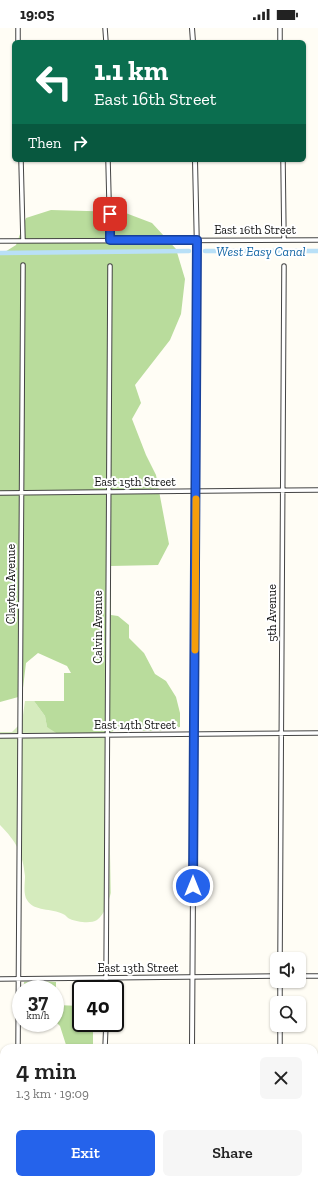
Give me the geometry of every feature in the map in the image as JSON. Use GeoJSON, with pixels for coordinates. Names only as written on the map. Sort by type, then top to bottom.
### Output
{"type":"FeatureCollection","features":[{"type":"Feature","properties":{"kind":"street"},"geometry":{"type":"LineString","coordinates":[[18,28],[18,40]]}},
{"type":"Feature","properties":{"kind":"street"},"geometry":{"type":"LineString","coordinates":[[105,28],[106,40]]}},
{"type":"Feature","properties":{"kind":"street"},"geometry":{"type":"LineString","coordinates":[[192,28],[193,40]]}},
{"type":"Feature","properties":{"kind":"street"},"geometry":{"type":"LineString","coordinates":[[280,28],[280,40]]}},
{"type":"Feature","properties":{"kind":"street"},"geometry":{"type":"LineString","coordinates":[[21,162],[23,241]]}},
{"type":"Feature","properties":{"kind":"street"},"geometry":{"type":"LineString","coordinates":[[108,162],[110,240]]}},
{"type":"Feature","properties":{"kind":"street"},"geometry":{"type":"LineString","coordinates":[[192,1044],[197,240],[195,162]]}},
{"type":"Feature","properties":{"kind":"street"},"geometry":{"type":"LineString","coordinates":[[282,162],[284,240]]}},
{"type":"Feature","properties":{"kind":"street","name":"East 16th Street"},"geometry":{"type":"LineString","coordinates":[[0,241],[318,240]]}},
{"type":"Feature","properties":{"kind":"street","name":"Clayton Avenue"},"geometry":{"type":"LineString","coordinates":[[18,1044],[23,265]]}},
{"type":"Feature","properties":{"kind":"street","name":"Calvin Avenue"},"geometry":{"type":"LineString","coordinates":[[106,978],[110,266]]}},
{"type":"Feature","properties":{"kind":"street","name":"5th Avenue"},"geometry":{"type":"LineString","coordinates":[[280,952],[284,266]]}},
{"type":"Feature","properties":{"kind":"street","name":"East 15th Street"},"geometry":{"type":"LineString","coordinates":[[0,493],[318,490]]}},
{"type":"Feature","properties":{"kind":"street","name":"East 14th Street"},"geometry":{"type":"LineString","coordinates":[[0,736],[318,733]]}},
{"type":"Feature","properties":{"kind":"street","name":"East 13th Street"},"geometry":{"type":"LineString","coordinates":[[0,979],[270,976]]}},
{"type":"Feature","properties":{"kind":"street"},"geometry":{"type":"LineString","coordinates":[[306,976],[318,976]]}},
{"type":"Feature","properties":{"kind":"street"},"geometry":{"type":"LineString","coordinates":[[105,1044],[106,1032]]}},
{"type":"Feature","properties":{"kind":"street"},"geometry":{"type":"LineString","coordinates":[[280,1032],[280,1044]]}},
{"type":"Feature","properties":{"kind":"green space"},"geometry":{"type":"Polygon","coordinates":[[[51,210],[123,212],[152,223],[176,249],[185,279],[181,314],[170,340],[135,385],[141,403],[132,419],[146,455],[156,475],[169,544],[158,565],[111,566],[111,615],[118,616],[129,625],[129,638],[144,653],[155,674],[166,681],[176,697],[180,713],[180,727],[157,731],[116,730],[95,736],[64,738],[47,727],[45,716],[34,701],[64,701],[64,673],[71,673],[67,666],[38,653],[26,663],[22,696],[0,702],[0,255],[16,245],[26,218],[51,210]]]}},
{"type":"Feature","properties":{"kind":"green space"},"geometry":{"type":"Polygon","coordinates":[[[25,701],[34,701],[45,716],[47,727],[95,736],[116,730],[107,734],[111,893],[100,917],[91,922],[69,919],[64,914],[59,912],[39,908],[30,904],[25,895],[24,868],[18,848],[0,825],[0,732],[12,732],[22,722],[25,701]]]}},
{"type":"Feature","properties":{"kind":"green space"},"geometry":{"type":"Polygon","coordinates":[[[64,1005],[72,1006],[72,1032],[93,1032],[93,1044],[66,1044],[62,1032],[64,1032],[64,1005]]]}},
{"type":"Feature","properties":{"kind":"waterway","name":"West Easy Canal"},"geometry":{"type":"LineString","coordinates":[[0,253],[189,251]]}},
{"type":"Feature","properties":{"kind":"waterway","name":"West Easy Canal"},"geometry":{"type":"LineString","coordinates":[[205,251],[318,251]]}},
{"type":"Feature","properties":{"kind":"slow traffic"},"geometry":{"type":"LineString","coordinates":[[195,650],[196,499]]}},
{"type":"Feature","properties":{"kind":"route"},"geometry":{"type":"LineString","coordinates":[[110,214],[110,240],[197,240],[193,886]]}}]}
